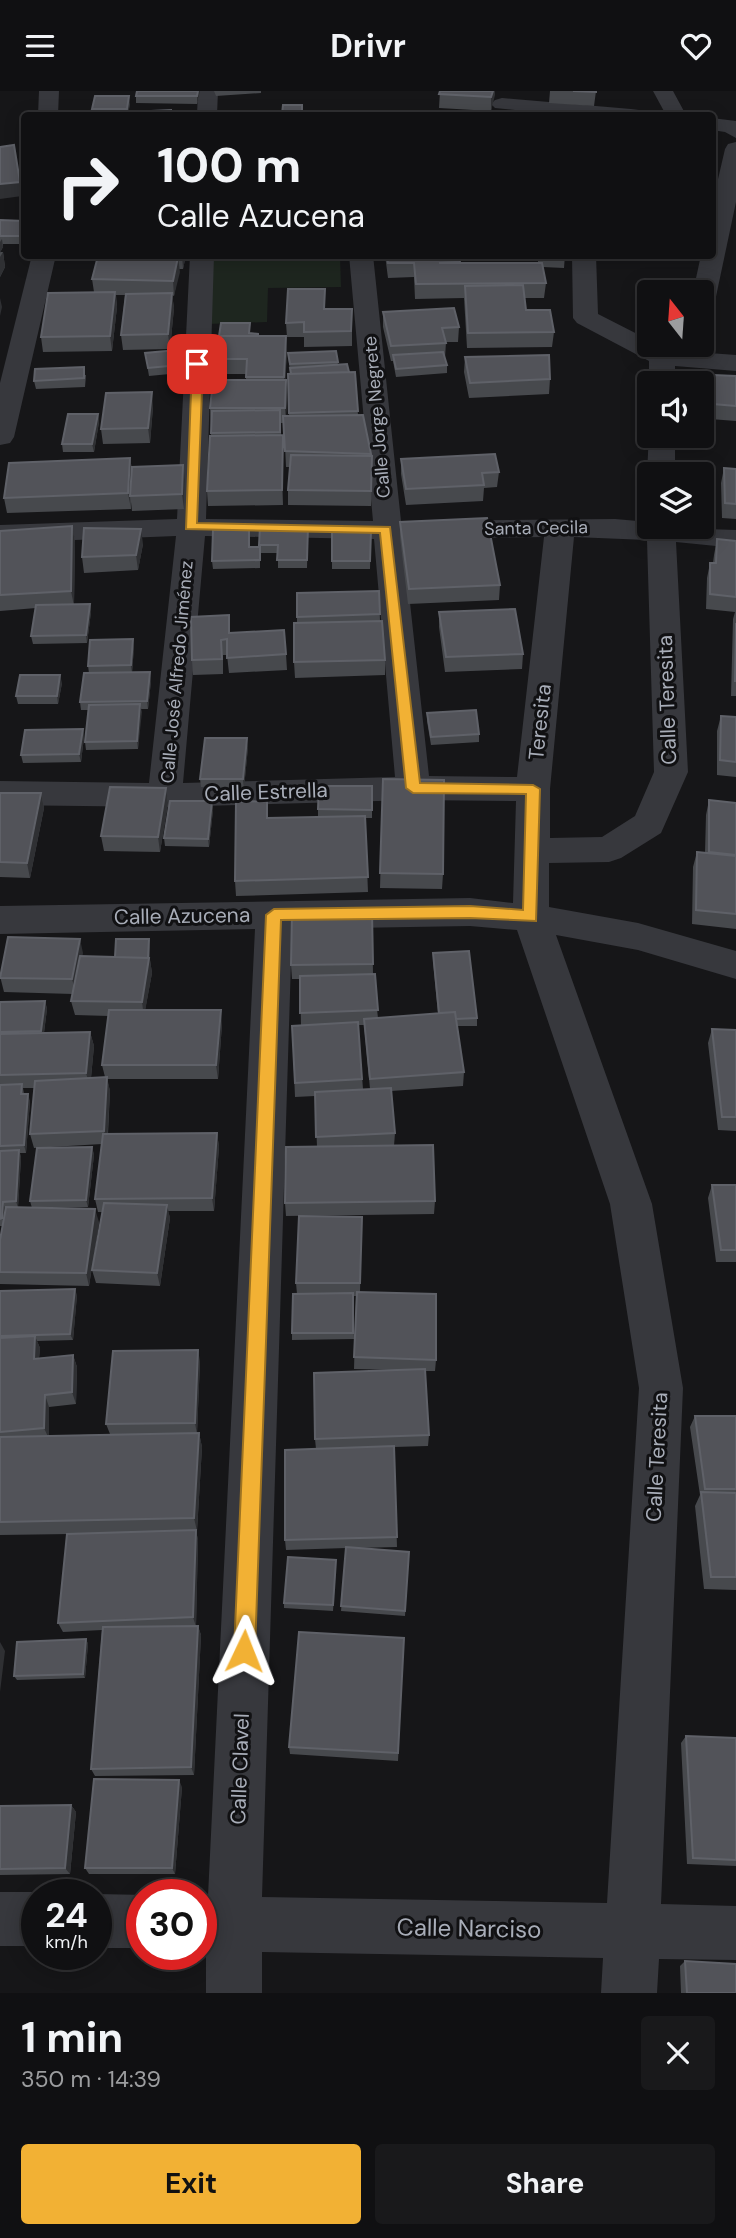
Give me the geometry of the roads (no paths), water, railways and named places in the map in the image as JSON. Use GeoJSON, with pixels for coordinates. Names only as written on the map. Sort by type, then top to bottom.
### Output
{"type":"FeatureCollection","features":[{"type":"Feature","properties":{"kind":"street"},"geometry":{"type":"LineString","coordinates":[[48,112],[49,91]]}},
{"type":"Feature","properties":{"kind":"street"},"geometry":{"type":"LineString","coordinates":[[207,112],[208,91]]}},
{"type":"Feature","properties":{"kind":"street"},"geometry":{"type":"LineString","coordinates":[[663,91],[674,112]]}},
{"type":"Feature","properties":{"kind":"street"},"geometry":{"type":"LineString","coordinates":[[502,104],[597,112]]}},
{"type":"Feature","properties":{"kind":"street"},"geometry":{"type":"LineString","coordinates":[[716,124],[731,126],[736,131]]}},
{"type":"Feature","properties":{"kind":"street"},"geometry":{"type":"LineString","coordinates":[[716,241],[736,149]]}},
{"type":"Feature","properties":{"kind":"street"},"geometry":{"type":"LineString","coordinates":[[0,437],[43,259]]}},
{"type":"Feature","properties":{"kind":"street","name":"Calle José Alfredo Jiménez"},"geometry":{"type":"LineString","coordinates":[[165,795],[191,527],[202,259]]}},
{"type":"Feature","properties":{"kind":"street","name":"Calle Jorge Negrete"},"geometry":{"type":"LineString","coordinates":[[361,259],[413,788]]}},
{"type":"Feature","properties":{"kind":"street"},"geometry":{"type":"LineString","coordinates":[[584,259],[586,318],[637,344]]}},
{"type":"Feature","properties":{"kind":"street"},"geometry":{"type":"LineString","coordinates":[[708,280],[712,259]]}},
{"type":"Feature","properties":{"kind":"street"},"geometry":{"type":"LineString","coordinates":[[662,371],[662,357],[736,363]]}},
{"type":"Feature","properties":{"kind":"street","name":"Santa Cecila"},"geometry":{"type":"LineString","coordinates":[[0,534],[191,527],[386,530],[637,528]]}},
{"type":"Feature","properties":{"kind":"street","name":"Teresita"},"geometry":{"type":"LineString","coordinates":[[531,917],[533,789],[560,528]]}},
{"type":"Feature","properties":{"kind":"street","name":"Santa Cecila"},"geometry":{"type":"LineString","coordinates":[[714,536],[736,539]]}},
{"type":"Feature","properties":{"kind":"street","name":"Calle Teresita"},"geometry":{"type":"LineString","coordinates":[[532,851],[609,849],[649,824],[671,772],[661,539]]}},
{"type":"Feature","properties":{"kind":"street","name":"Calle Estrella"},"geometry":{"type":"LineString","coordinates":[[0,793],[165,795],[413,788],[533,789]]}},
{"type":"Feature","properties":{"kind":"street","name":"Calle Azucena"},"geometry":{"type":"LineString","coordinates":[[0,919],[470,912],[531,917],[683,946],[736,965]]}},
{"type":"Feature","properties":{"kind":"street","name":"Calle Clavel"},"geometry":{"type":"LineString","coordinates":[[234,1993],[218,1923],[274,915]]}},
{"type":"Feature","properties":{"kind":"street","name":"Calle Teresita"},"geometry":{"type":"LineString","coordinates":[[531,917],[631,1204],[661,1388],[631,1931]]}},
{"type":"Feature","properties":{"kind":"street"},"geometry":{"type":"LineString","coordinates":[[0,1919],[21,1919]]}},
{"type":"Feature","properties":{"kind":"street","name":"Calle Narciso"},"geometry":{"type":"LineString","coordinates":[[218,1923],[736,1933]]}},
{"type":"Feature","properties":{"kind":"street"},"geometry":{"type":"LineString","coordinates":[[629,1993],[631,1931]]}}]}
